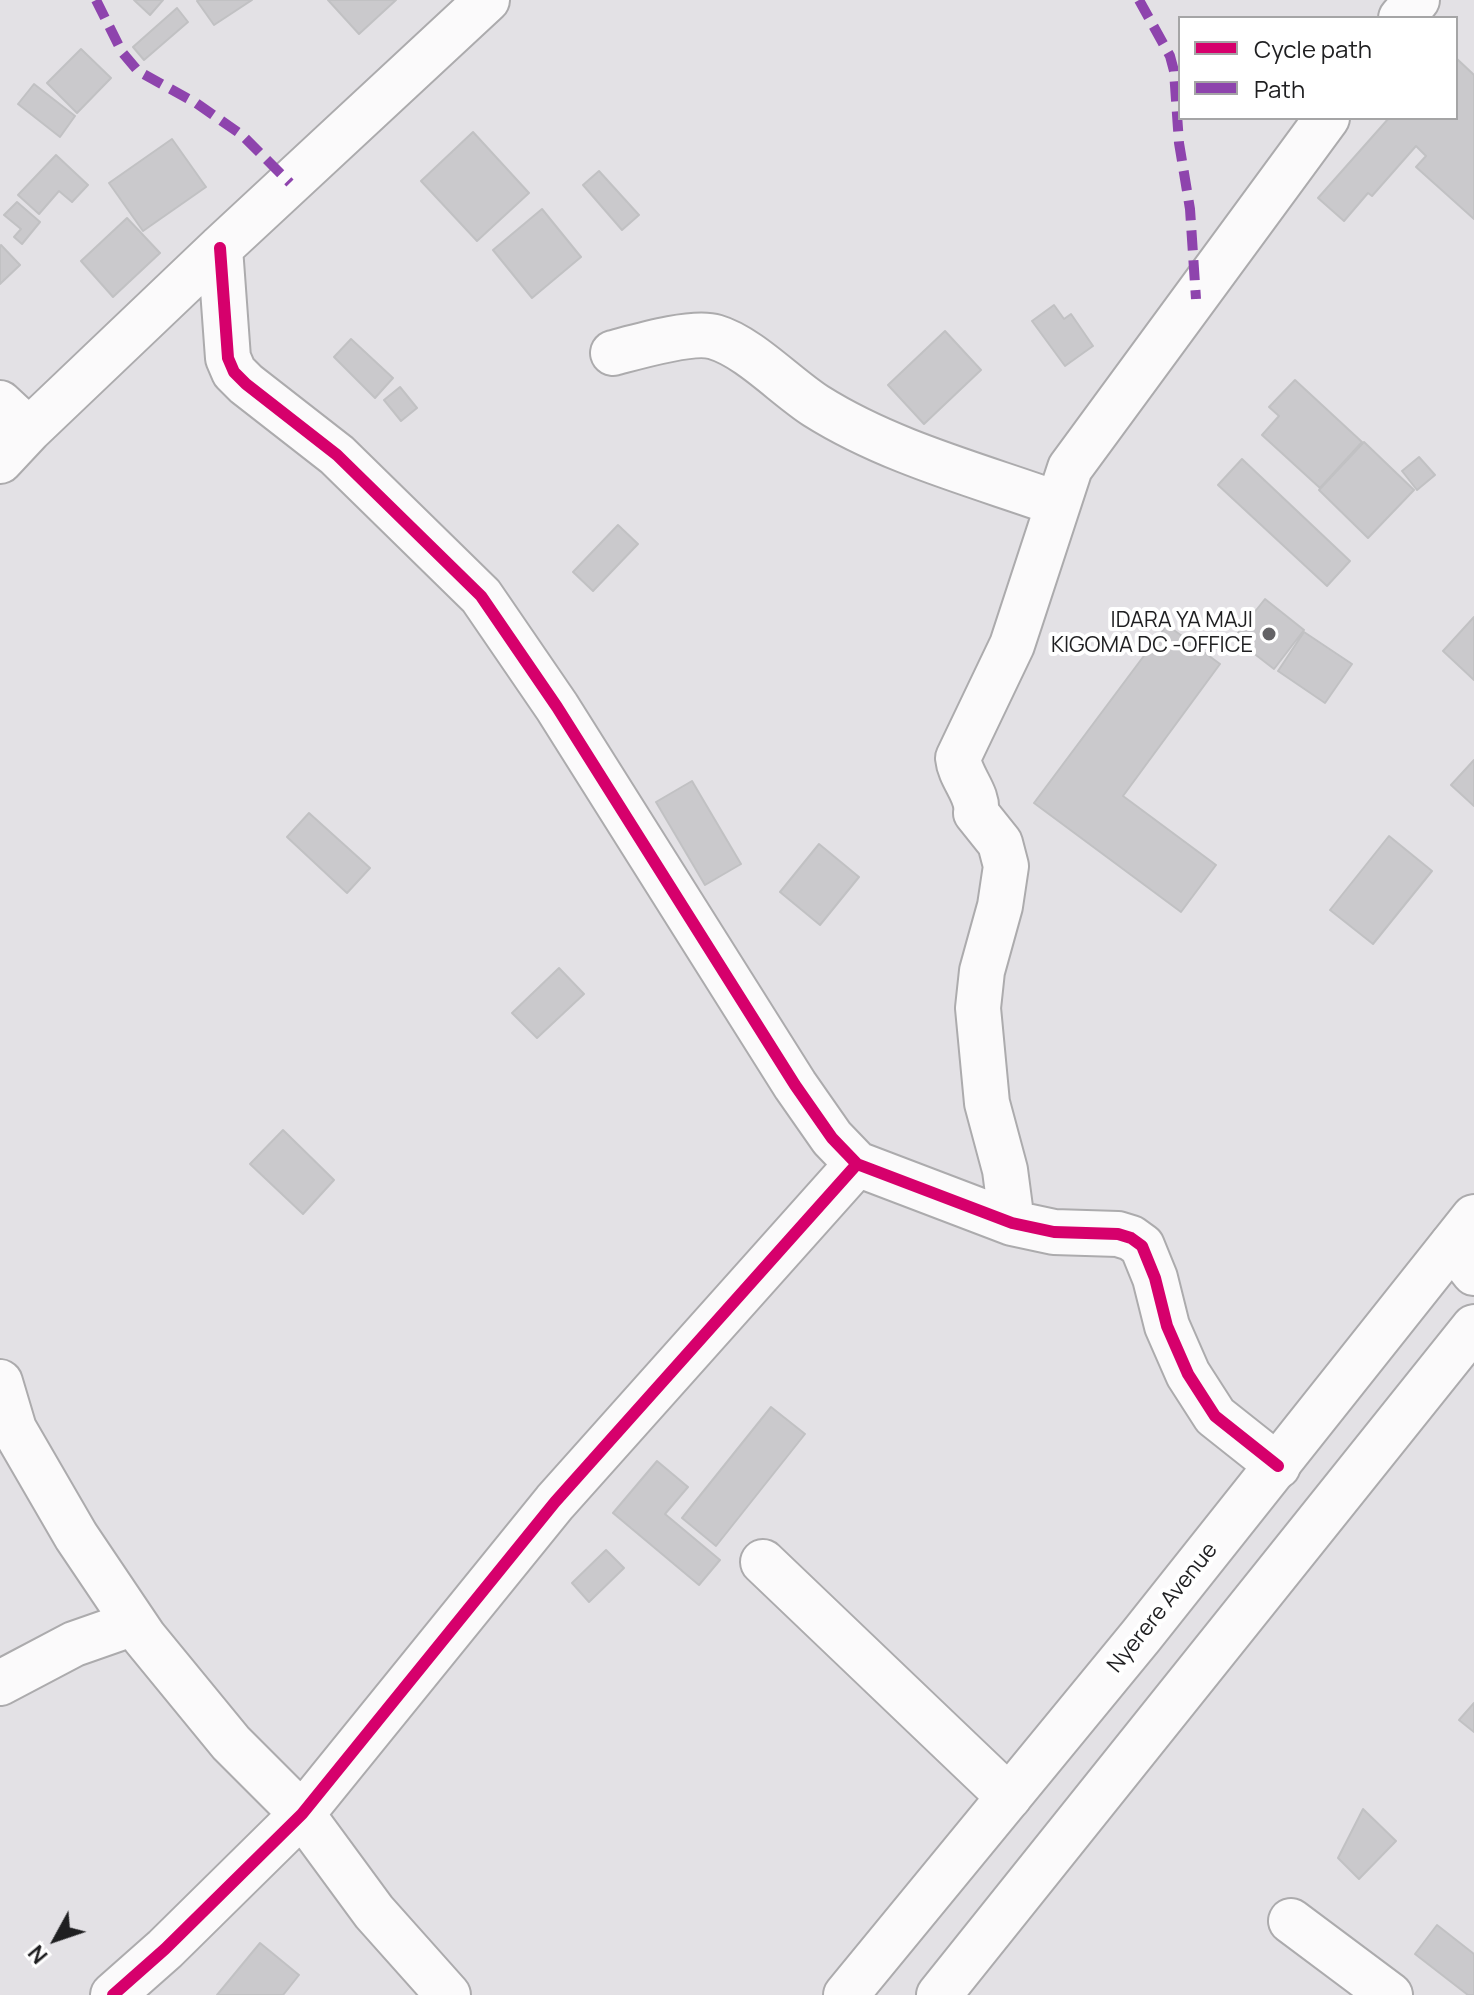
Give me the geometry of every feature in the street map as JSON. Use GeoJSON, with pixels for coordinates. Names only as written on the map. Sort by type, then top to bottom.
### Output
{"type":"FeatureCollection","features":[{"type":"Feature","properties":{"kind":"street"},"geometry":{"type":"LineString","coordinates":[[0,461],[15,416],[220,248],[487,0]]}},
{"type":"Feature","properties":{"kind":"street"},"geometry":{"type":"LineString","coordinates":[[1403,16],[1417,0]]}},
{"type":"Feature","properties":{"kind":"street"},"geometry":{"type":"LineString","coordinates":[[1012,1223],[1005,1170],[987,1103],[978,1008],[982,971],[1000,906],[1006,866],[1000,843],[976,813],[974,799],[959,771],[958,758],[1012,645],[1070,468],[1326,120]]}},
{"type":"Feature","properties":{"kind":"street"},"geometry":{"type":"LineString","coordinates":[[220,248],[228,358],[234,372],[288,419],[337,455],[481,596],[566,720],[795,1085],[832,1138],[857,1164],[1012,1223],[1054,1232],[1118,1234],[1142,1246],[1155,1278],[1167,1326],[1188,1374],[1215,1416],[1278,1466]]}},
{"type":"Feature","properties":{"kind":"street"},"geometry":{"type":"LineString","coordinates":[[613,353],[662,339],[714,336],[748,355],[816,406],[893,446],[1058,504]]}},
{"type":"Feature","properties":{"kind":"street"},"geometry":{"type":"LineString","coordinates":[[113,1995],[165,1949],[302,1814],[555,1502],[857,1164]]}},
{"type":"Feature","properties":{"kind":"street","name":"Nyerere Avenue"},"geometry":{"type":"LineString","coordinates":[[846,1995],[1278,1466],[1467,1245]]}},
{"type":"Feature","properties":{"kind":"street"},"geometry":{"type":"LineString","coordinates":[[939,1995],[1474,1327]]}},
{"type":"Feature","properties":{"kind":"street"},"geometry":{"type":"LineString","coordinates":[[0,1382],[14,1429],[76,1536],[134,1623],[231,1743],[302,1814],[374,1912],[448,1995]]}},
{"type":"Feature","properties":{"kind":"street"},"geometry":{"type":"LineString","coordinates":[[763,1562],[1009,1797]]}},
{"type":"Feature","properties":{"kind":"street"},"geometry":{"type":"LineString","coordinates":[[0,1683],[74,1644],[134,1623]]}},
{"type":"Feature","properties":{"kind":"street"},"geometry":{"type":"LineString","coordinates":[[1291,1921],[1390,1995]]}},
{"type":"Feature","properties":{"kind":"building"},"geometry":{"type":"Polygon","coordinates":[[[134,0],[163,0],[150,15],[134,0]]]}},
{"type":"Feature","properties":{"kind":"building"},"geometry":{"type":"Polygon","coordinates":[[[199,0],[252,0],[214,25],[197,1],[199,0]]]}},
{"type":"Feature","properties":{"kind":"building"},"geometry":{"type":"Polygon","coordinates":[[[328,0],[396,0],[359,34],[328,0]]]}},
{"type":"Feature","properties":{"kind":"building"},"geometry":{"type":"Polygon","coordinates":[[[177,8],[188,22],[144,60],[133,47],[177,8]]]}},
{"type":"Feature","properties":{"kind":"building"},"geometry":{"type":"Polygon","coordinates":[[[81,49],[111,78],[77,113],[47,83],[81,49]]]}},
{"type":"Feature","properties":{"kind":"building"},"geometry":{"type":"Polygon","coordinates":[[[1458,60],[1474,75],[1474,219],[1416,167],[1426,156],[1416,146],[1372,196],[1368,193],[1344,221],[1318,198],[1387,120],[1458,120],[1458,60]]]}},
{"type":"Feature","properties":{"kind":"building"},"geometry":{"type":"Polygon","coordinates":[[[34,84],[75,116],[60,137],[18,104],[34,84]]]}},
{"type":"Feature","properties":{"kind":"building"},"geometry":{"type":"Polygon","coordinates":[[[473,132],[529,193],[477,241],[421,181],[473,132]]]}},
{"type":"Feature","properties":{"kind":"building"},"geometry":{"type":"Polygon","coordinates":[[[172,139],[206,187],[143,231],[109,183],[172,139]]]}},
{"type":"Feature","properties":{"kind":"building"},"geometry":{"type":"Polygon","coordinates":[[[56,155],[88,185],[72,202],[59,191],[39,214],[18,195],[56,155]]]}},
{"type":"Feature","properties":{"kind":"building"},"geometry":{"type":"Polygon","coordinates":[[[599,171],[639,215],[622,230],[583,185],[599,171]]]}},
{"type":"Feature","properties":{"kind":"building"},"geometry":{"type":"Polygon","coordinates":[[[17,202],[40,222],[22,244],[14,237],[21,229],[4,215],[17,202]]]}},
{"type":"Feature","properties":{"kind":"building"},"geometry":{"type":"Polygon","coordinates":[[[542,209],[581,257],[532,298],[493,250],[542,209]]]}},
{"type":"Feature","properties":{"kind":"building"},"geometry":{"type":"Polygon","coordinates":[[[127,218],[160,253],[113,297],[81,261],[127,218]]]}},
{"type":"Feature","properties":{"kind":"building"},"geometry":{"type":"Polygon","coordinates":[[[0,246],[20,265],[0,284],[0,246]]]}},
{"type":"Feature","properties":{"kind":"building"},"geometry":{"type":"Polygon","coordinates":[[[1054,305],[1064,319],[1071,314],[1093,346],[1065,366],[1032,321],[1054,305]]]}},
{"type":"Feature","properties":{"kind":"building"},"geometry":{"type":"Polygon","coordinates":[[[945,331],[981,370],[924,424],[888,385],[945,331]]]}},
{"type":"Feature","properties":{"kind":"building"},"geometry":{"type":"Polygon","coordinates":[[[351,339],[393,378],[375,398],[334,357],[351,339]]]}},
{"type":"Feature","properties":{"kind":"building"},"geometry":{"type":"Polygon","coordinates":[[[1295,380],[1362,442],[1320,488],[1262,435],[1279,416],[1269,407],[1295,380]]]}},
{"type":"Feature","properties":{"kind":"building"},"geometry":{"type":"Polygon","coordinates":[[[400,387],[417,408],[401,421],[384,400],[400,387]]]}},
{"type":"Feature","properties":{"kind":"building"},"geometry":{"type":"Polygon","coordinates":[[[1364,442],[1414,490],[1368,538],[1319,490],[1364,442]]]}},
{"type":"Feature","properties":{"kind":"building"},"geometry":{"type":"Polygon","coordinates":[[[1419,457],[1435,475],[1417,490],[1402,471],[1419,457]]]}},
{"type":"Feature","properties":{"kind":"building"},"geometry":{"type":"Polygon","coordinates":[[[1242,459],[1350,561],[1327,586],[1218,485],[1242,459]]]}},
{"type":"Feature","properties":{"kind":"building"},"geometry":{"type":"Polygon","coordinates":[[[618,525],[638,544],[593,591],[573,572],[618,525]]]}},
{"type":"Feature","properties":{"kind":"building","name":"IDARA YA MAJI KIGOMA DC -OFFICE"},"geometry":{"type":"Polygon","coordinates":[[[1265,599],[1304,630],[1274,669],[1234,638],[1265,599]]]}},
{"type":"Feature","properties":{"kind":"building"},"geometry":{"type":"Polygon","coordinates":[[[1474,617],[1474,680],[1443,651],[1474,617]]]}},
{"type":"Feature","properties":{"kind":"building"},"geometry":{"type":"Polygon","coordinates":[[[1167,625],[1220,664],[1123,796],[1216,865],[1181,912],[1034,803],[1167,625]]]}},
{"type":"Feature","properties":{"kind":"building"},"geometry":{"type":"Polygon","coordinates":[[[1304,632],[1352,664],[1325,703],[1278,671],[1304,632]]]}},
{"type":"Feature","properties":{"kind":"building"},"geometry":{"type":"Polygon","coordinates":[[[1474,760],[1474,806],[1451,785],[1474,760]]]}},
{"type":"Feature","properties":{"kind":"building"},"geometry":{"type":"Polygon","coordinates":[[[692,781],[741,864],[705,885],[656,802],[692,781]]]}},
{"type":"Feature","properties":{"kind":"building"},"geometry":{"type":"Polygon","coordinates":[[[309,813],[370,868],[347,893],[287,837],[309,813]]]}},
{"type":"Feature","properties":{"kind":"building"},"geometry":{"type":"Polygon","coordinates":[[[1389,836],[1432,871],[1373,944],[1330,910],[1389,836]]]}},
{"type":"Feature","properties":{"kind":"building"},"geometry":{"type":"Polygon","coordinates":[[[819,844],[859,877],[820,925],[780,892],[819,844]]]}},
{"type":"Feature","properties":{"kind":"building"},"geometry":{"type":"Polygon","coordinates":[[[559,968],[584,994],[537,1038],[512,1013],[559,968]]]}},
{"type":"Feature","properties":{"kind":"building"},"geometry":{"type":"Polygon","coordinates":[[[283,1130],[334,1180],[303,1214],[250,1164],[283,1130]]]}},
{"type":"Feature","properties":{"kind":"building"},"geometry":{"type":"Polygon","coordinates":[[[771,1407],[805,1434],[716,1546],[682,1518],[771,1407]]]}},
{"type":"Feature","properties":{"kind":"building"},"geometry":{"type":"Polygon","coordinates":[[[657,1461],[688,1487],[665,1514],[720,1560],[699,1585],[613,1513],[657,1461]]]}},
{"type":"Feature","properties":{"kind":"building"},"geometry":{"type":"Polygon","coordinates":[[[606,1550],[624,1568],[589,1602],[572,1583],[606,1550]]]}},
{"type":"Feature","properties":{"kind":"building"},"geometry":{"type":"Polygon","coordinates":[[[1474,1703],[1474,1732],[1459,1720],[1474,1703]]]}},
{"type":"Feature","properties":{"kind":"building"},"geometry":{"type":"Polygon","coordinates":[[[1363,1809],[1396,1841],[1359,1879],[1338,1858],[1363,1809]]]}},
{"type":"Feature","properties":{"kind":"building"},"geometry":{"type":"Polygon","coordinates":[[[1437,1925],[1474,1954],[1474,1995],[1468,1995],[1415,1954],[1437,1925]]]}},
{"type":"Feature","properties":{"kind":"building"},"geometry":{"type":"Polygon","coordinates":[[[260,1943],[299,1975],[283,1995],[217,1995],[260,1943]]]}},
{"type":"Feature","properties":{"kind":"marked path"},"geometry":{"type":"LineString","coordinates":[[96,0],[122,52],[138,71],[196,103],[242,135],[290,183]]}},
{"type":"Feature","properties":{"kind":"marked path"},"geometry":{"type":"LineString","coordinates":[[1139,0],[1170,56],[1174,71],[1179,143],[1190,209],[1196,299]]}},
{"type":"Feature","properties":{"kind":"cycle path"},"geometry":{"type":"LineString","coordinates":[[220,248],[228,358],[234,372],[337,455],[481,596],[557,707],[795,1085],[832,1138],[857,1164],[1012,1223],[1054,1232],[1118,1234],[1142,1246],[1155,1278],[1167,1326],[1188,1374],[1215,1416],[1278,1466]]}},
{"type":"Feature","properties":{"kind":"cycle path"},"geometry":{"type":"LineString","coordinates":[[113,1995],[165,1949],[302,1814],[555,1502],[857,1164]]}},
{"type":"Feature","properties":{"kind":"place","name":"IDARA YA MAJI KIGOMA DC -OFFICE"},"geometry":{"type":"Point","coordinates":[1269,634]}}]}
